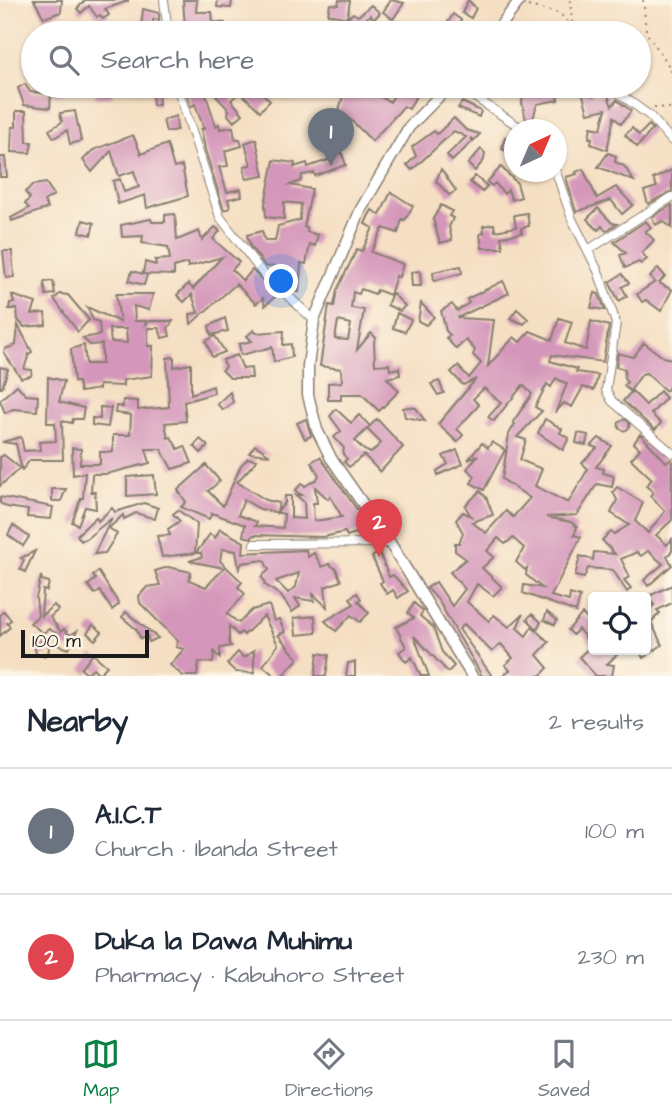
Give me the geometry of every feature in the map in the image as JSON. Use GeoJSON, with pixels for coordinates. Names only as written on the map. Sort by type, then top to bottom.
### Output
{"type":"FeatureCollection","features":[{"type":"Feature","properties":{"kind":"street"},"geometry":{"type":"LineString","coordinates":[[164,0],[167,21]]}},
{"type":"Feature","properties":{"kind":"street"},"geometry":{"type":"LineString","coordinates":[[505,21],[522,1]]}},
{"type":"Feature","properties":{"kind":"street"},"geometry":{"type":"LineString","coordinates":[[181,98],[220,218],[261,271],[314,320]]}},
{"type":"Feature","properties":{"kind":"street"},"geometry":{"type":"LineString","coordinates":[[438,98],[410,127],[361,209],[314,320],[307,366],[308,395],[317,430],[331,458],[390,543],[472,676]]}},
{"type":"Feature","properties":{"kind":"street"},"geometry":{"type":"LineString","coordinates":[[476,98],[508,119]]}},
{"type":"Feature","properties":{"kind":"street"},"geometry":{"type":"LineString","coordinates":[[627,98],[639,106],[672,141]]}},
{"type":"Feature","properties":{"kind":"street"},"geometry":{"type":"LineString","coordinates":[[559,182],[572,219],[588,250],[617,323],[606,390],[612,401],[672,453]]}},
{"type":"Feature","properties":{"kind":"street"},"geometry":{"type":"LineString","coordinates":[[588,250],[672,197]]}},
{"type":"Feature","properties":{"kind":"street"},"geometry":{"type":"LineString","coordinates":[[254,544],[390,543]]}},
{"type":"Feature","properties":{"kind":"path"},"geometry":{"type":"LineString","coordinates":[[570,0],[572,21]]}},
{"type":"Feature","properties":{"kind":"path"},"geometry":{"type":"LineString","coordinates":[[643,0],[646,21]]}},
{"type":"Feature","properties":{"kind":"path"},"geometry":{"type":"LineString","coordinates":[[522,1],[536,10],[559,13],[571,21]]}},
{"type":"Feature","properties":{"kind":"path"},"geometry":{"type":"LineString","coordinates":[[651,37],[660,57],[668,62],[672,74]]}},
{"type":"Feature","properties":{"kind":"path"},"geometry":{"type":"LineString","coordinates":[[639,106],[672,107]]}},
{"type":"Feature","properties":{"kind":"building"},"geometry":{"type":"Polygon","coordinates":[[[34,0],[62,0],[61,12],[44,18],[34,0]]]}},
{"type":"Feature","properties":{"kind":"building"},"geometry":{"type":"Polygon","coordinates":[[[85,0],[128,1],[105,9],[109,15],[103,19],[100,15],[97,17],[89,6],[81,13],[77,9],[85,0]]]}},
{"type":"Feature","properties":{"kind":"building"},"geometry":{"type":"Polygon","coordinates":[[[183,0],[197,0],[196,12],[212,12],[213,21],[184,21],[183,0]]]}},
{"type":"Feature","properties":{"kind":"building"},"geometry":{"type":"Polygon","coordinates":[[[218,0],[232,0],[231,8],[217,7],[218,0]]]}},
{"type":"Feature","properties":{"kind":"building"},"geometry":{"type":"Polygon","coordinates":[[[339,0],[350,1],[347,18],[328,14],[330,4],[338,5],[339,0]]]}},
{"type":"Feature","properties":{"kind":"building"},"geometry":{"type":"Polygon","coordinates":[[[391,0],[404,3],[393,19],[383,12],[391,0]]]}},
{"type":"Feature","properties":{"kind":"building"},"geometry":{"type":"Polygon","coordinates":[[[468,0],[476,8],[471,18],[462,13],[468,0]]]}},
{"type":"Feature","properties":{"kind":"building"},"geometry":{"type":"Polygon","coordinates":[[[371,5],[380,13],[374,19],[370,15],[364,21],[345,21],[353,13],[358,16],[371,5]]]}},
{"type":"Feature","properties":{"kind":"building"},"geometry":{"type":"Polygon","coordinates":[[[143,9],[159,13],[159,20],[142,21],[143,9]]]}},
{"type":"Feature","properties":{"kind":"building"},"geometry":{"type":"Polygon","coordinates":[[[453,14],[461,20],[460,21],[449,21],[453,14]]]}},
{"type":"Feature","properties":{"kind":"building"},"geometry":{"type":"Polygon","coordinates":[[[22,98],[51,98],[50,108],[24,105],[22,98]]]}},
{"type":"Feature","properties":{"kind":"building"},"geometry":{"type":"Polygon","coordinates":[[[152,98],[159,98],[159,105],[153,105],[152,98]]]}},
{"type":"Feature","properties":{"kind":"building"},"geometry":{"type":"Polygon","coordinates":[[[188,98],[207,98],[216,126],[219,124],[220,129],[233,127],[235,139],[240,139],[242,146],[225,151],[228,166],[219,167],[227,192],[241,189],[242,196],[228,199],[230,208],[224,210],[205,150],[201,129],[204,129],[195,104],[191,107],[188,98]]]}},
{"type":"Feature","properties":{"kind":"building"},"geometry":{"type":"Polygon","coordinates":[[[218,98],[233,98],[231,100],[243,114],[234,122],[228,115],[229,110],[218,98]]]}},
{"type":"Feature","properties":{"kind":"building"},"geometry":{"type":"Polygon","coordinates":[[[246,98],[267,98],[270,101],[260,111],[246,98]]]}},
{"type":"Feature","properties":{"kind":"building"},"geometry":{"type":"Polygon","coordinates":[[[342,98],[382,98],[390,102],[392,98],[415,98],[409,109],[404,106],[372,141],[351,120],[338,115],[342,98]]]}},
{"type":"Feature","properties":{"kind":"building"},"geometry":{"type":"Polygon","coordinates":[[[523,98],[558,98],[537,104],[533,119],[526,119],[523,98]]]}},
{"type":"Feature","properties":{"kind":"building"},"geometry":{"type":"Polygon","coordinates":[[[584,98],[609,98],[612,106],[617,100],[631,111],[621,124],[614,117],[607,150],[591,144],[592,138],[589,138],[591,127],[601,129],[606,109],[588,113],[584,98]]]}},
{"type":"Feature","properties":{"kind":"building"},"geometry":{"type":"Polygon","coordinates":[[[462,102],[481,111],[479,117],[458,108],[462,102]]]}},
{"type":"Feature","properties":{"kind":"building"},"geometry":{"type":"Polygon","coordinates":[[[16,111],[26,111],[27,142],[32,142],[30,153],[11,152],[16,111]]]}},
{"type":"Feature","properties":{"kind":"building"},"geometry":{"type":"Polygon","coordinates":[[[75,111],[81,141],[70,144],[67,130],[54,138],[49,130],[62,122],[60,113],[75,111]]]}},
{"type":"Feature","properties":{"kind":"building"},"geometry":{"type":"Polygon","coordinates":[[[176,116],[177,130],[166,132],[163,120],[176,116]]]}},
{"type":"Feature","properties":{"kind":"building"},"geometry":{"type":"Polygon","coordinates":[[[454,118],[466,130],[480,134],[474,140],[470,138],[473,141],[452,161],[447,155],[466,137],[454,131],[412,170],[407,165],[416,156],[412,147],[434,131],[437,134],[454,118]]]}},
{"type":"Feature","properties":{"kind":"building"},"geometry":{"type":"Polygon","coordinates":[[[649,125],[653,129],[637,147],[625,135],[632,128],[639,135],[649,125]]]}},
{"type":"Feature","properties":{"kind":"building"},"geometry":{"type":"Polygon","coordinates":[[[133,135],[141,154],[167,144],[174,168],[182,166],[188,196],[147,208],[145,195],[118,204],[113,181],[120,179],[124,192],[139,187],[134,171],[119,176],[111,151],[92,172],[83,160],[93,150],[133,135]]]}},
{"type":"Feature","properties":{"kind":"building"},"geometry":{"type":"Polygon","coordinates":[[[256,139],[264,176],[246,179],[244,166],[251,165],[245,143],[256,139]]]}},
{"type":"Feature","properties":{"kind":"building"},"geometry":{"type":"Polygon","coordinates":[[[481,149],[485,153],[484,160],[475,171],[468,164],[481,149]]]}},
{"type":"Feature","properties":{"kind":"building"},"geometry":{"type":"Polygon","coordinates":[[[341,151],[346,165],[315,176],[314,173],[302,175],[301,181],[290,185],[312,189],[304,227],[307,232],[318,235],[315,246],[310,244],[306,264],[301,263],[299,292],[292,291],[287,286],[289,277],[280,279],[276,266],[266,267],[250,246],[247,235],[262,231],[265,241],[275,241],[278,226],[300,220],[301,204],[284,202],[284,219],[266,217],[265,204],[274,160],[295,163],[294,167],[307,163],[308,167],[334,158],[334,152],[341,151]]]}},
{"type":"Feature","properties":{"kind":"building"},"geometry":{"type":"Polygon","coordinates":[[[608,153],[616,156],[615,162],[624,166],[634,181],[598,167],[608,153]]]}},
{"type":"Feature","properties":{"kind":"building"},"geometry":{"type":"Polygon","coordinates":[[[0,157],[5,157],[7,177],[0,177],[0,157]]]}},
{"type":"Feature","properties":{"kind":"building"},"geometry":{"type":"Polygon","coordinates":[[[501,167],[504,170],[504,182],[516,182],[521,197],[512,200],[508,190],[504,194],[495,183],[492,186],[487,182],[501,167]]]}},
{"type":"Feature","properties":{"kind":"building"},"geometry":{"type":"Polygon","coordinates":[[[441,169],[456,191],[449,195],[436,181],[441,169]]]}},
{"type":"Feature","properties":{"kind":"building"},"geometry":{"type":"Polygon","coordinates":[[[583,169],[597,198],[616,187],[633,205],[622,214],[611,200],[576,212],[567,177],[577,174],[576,172],[583,169]]]}},
{"type":"Feature","properties":{"kind":"building"},"geometry":{"type":"Polygon","coordinates":[[[672,170],[672,191],[648,204],[644,191],[657,187],[653,179],[672,170]]]}},
{"type":"Feature","properties":{"kind":"building"},"geometry":{"type":"Polygon","coordinates":[[[475,176],[487,186],[482,192],[470,182],[475,176]]]}},
{"type":"Feature","properties":{"kind":"building"},"geometry":{"type":"Polygon","coordinates":[[[46,183],[54,195],[44,201],[48,208],[12,221],[11,218],[29,208],[25,204],[30,198],[25,192],[33,185],[46,183]]]}},
{"type":"Feature","properties":{"kind":"building"},"geometry":{"type":"Polygon","coordinates":[[[391,192],[413,206],[405,220],[402,219],[398,233],[383,228],[371,252],[403,264],[390,295],[377,290],[375,294],[361,289],[359,294],[353,292],[351,308],[364,310],[357,350],[371,333],[376,338],[375,365],[389,364],[390,370],[399,368],[400,375],[387,378],[399,391],[379,411],[362,394],[341,394],[341,400],[328,400],[328,383],[342,382],[341,369],[320,366],[329,305],[334,306],[337,290],[357,249],[362,251],[373,228],[365,224],[368,217],[372,210],[380,215],[391,192]],[[338,321],[335,339],[348,340],[351,324],[338,321]]]}},
{"type":"Feature","properties":{"kind":"building"},"geometry":{"type":"Polygon","coordinates":[[[441,205],[452,211],[449,216],[453,218],[449,227],[452,240],[440,243],[433,219],[441,205]]]}},
{"type":"Feature","properties":{"kind":"building"},"geometry":{"type":"Polygon","coordinates":[[[672,205],[672,228],[663,221],[655,225],[652,217],[672,205]]]}},
{"type":"Feature","properties":{"kind":"building"},"geometry":{"type":"Polygon","coordinates":[[[598,208],[612,223],[617,224],[606,231],[602,226],[598,230],[587,219],[598,208]]]}},
{"type":"Feature","properties":{"kind":"building"},"geometry":{"type":"Polygon","coordinates":[[[527,213],[529,226],[521,228],[522,233],[501,237],[503,248],[482,248],[480,234],[484,233],[483,226],[494,224],[495,231],[516,227],[514,215],[527,213]]]}},
{"type":"Feature","properties":{"kind":"building"},"geometry":{"type":"Polygon","coordinates":[[[175,214],[177,240],[199,231],[202,240],[215,227],[220,231],[213,239],[239,262],[232,270],[243,281],[252,270],[277,295],[265,306],[263,298],[256,304],[236,284],[191,324],[190,314],[198,313],[192,294],[184,302],[177,295],[188,284],[193,289],[222,257],[188,267],[187,263],[174,267],[174,275],[143,274],[145,262],[156,265],[155,260],[170,259],[168,247],[142,243],[143,236],[122,237],[121,225],[151,219],[152,222],[165,222],[165,215],[175,214]]]}},
{"type":"Feature","properties":{"kind":"building"},"geometry":{"type":"Polygon","coordinates":[[[83,220],[94,223],[91,235],[80,232],[83,220]]]}},
{"type":"Feature","properties":{"kind":"building"},"geometry":{"type":"Polygon","coordinates":[[[646,221],[651,228],[645,231],[654,240],[642,253],[647,259],[641,264],[639,262],[625,268],[620,255],[626,253],[614,242],[646,221]]]}},
{"type":"Feature","properties":{"kind":"building"},"geometry":{"type":"Polygon","coordinates":[[[3,251],[12,251],[14,277],[6,278],[3,251]]]}},
{"type":"Feature","properties":{"kind":"building"},"geometry":{"type":"Polygon","coordinates":[[[461,266],[462,273],[434,281],[433,272],[461,266]]]}},
{"type":"Feature","properties":{"kind":"building"},"geometry":{"type":"Polygon","coordinates":[[[658,268],[665,276],[659,283],[672,290],[661,311],[646,300],[642,302],[637,294],[655,282],[650,277],[658,268]]]}},
{"type":"Feature","properties":{"kind":"building"},"geometry":{"type":"Polygon","coordinates":[[[132,271],[147,275],[144,285],[129,281],[132,271]]]}},
{"type":"Feature","properties":{"kind":"building"},"geometry":{"type":"Polygon","coordinates":[[[420,271],[421,286],[412,286],[411,272],[420,271]]]}},
{"type":"Feature","properties":{"kind":"building"},"geometry":{"type":"Polygon","coordinates":[[[622,274],[629,283],[622,287],[627,296],[619,301],[609,282],[622,274]]]}},
{"type":"Feature","properties":{"kind":"building"},"geometry":{"type":"Polygon","coordinates":[[[53,281],[55,294],[46,295],[44,282],[53,281]]]}},
{"type":"Feature","properties":{"kind":"building"},"geometry":{"type":"Polygon","coordinates":[[[503,281],[509,293],[457,318],[494,320],[488,366],[514,337],[520,342],[530,331],[552,340],[559,318],[572,322],[565,343],[586,350],[591,321],[609,326],[603,362],[552,355],[550,361],[577,369],[576,372],[598,375],[594,390],[583,387],[572,407],[564,403],[555,413],[567,384],[556,378],[551,387],[547,384],[535,407],[542,411],[517,437],[526,440],[520,460],[542,469],[535,486],[568,503],[588,469],[582,463],[597,448],[591,446],[599,438],[612,446],[596,467],[604,469],[603,473],[614,476],[612,487],[597,484],[577,515],[546,517],[571,522],[577,527],[574,535],[581,537],[551,596],[569,601],[570,594],[580,597],[576,612],[523,593],[524,585],[542,588],[526,575],[527,568],[525,570],[516,562],[524,548],[513,538],[505,544],[498,538],[487,551],[494,557],[482,568],[502,587],[493,596],[477,584],[467,602],[489,621],[494,615],[509,627],[523,614],[517,628],[526,636],[532,627],[549,642],[537,655],[548,668],[540,676],[502,676],[510,670],[505,665],[513,658],[501,644],[492,652],[464,624],[459,629],[492,676],[482,676],[438,600],[427,588],[436,582],[452,606],[465,589],[450,572],[466,559],[455,551],[455,543],[459,543],[463,533],[456,520],[463,512],[471,516],[465,506],[480,491],[486,497],[493,515],[472,522],[486,533],[506,511],[513,517],[530,498],[502,479],[509,434],[515,424],[513,422],[532,394],[523,385],[494,421],[488,417],[501,403],[484,388],[473,399],[479,405],[457,429],[463,435],[457,442],[438,424],[476,379],[463,385],[451,372],[458,366],[469,378],[481,363],[473,355],[475,350],[466,340],[456,349],[446,338],[450,335],[446,331],[441,311],[452,304],[457,311],[469,303],[467,299],[503,281]]]}},
{"type":"Feature","properties":{"kind":"building"},"geometry":{"type":"Polygon","coordinates":[[[392,293],[405,306],[400,311],[387,305],[392,293]]]}},
{"type":"Feature","properties":{"kind":"building"},"geometry":{"type":"Polygon","coordinates":[[[595,293],[599,294],[605,310],[591,308],[595,293]]]}},
{"type":"Feature","properties":{"kind":"building"},"geometry":{"type":"Polygon","coordinates":[[[60,294],[68,295],[89,320],[78,332],[54,299],[60,294]]]}},
{"type":"Feature","properties":{"kind":"building"},"geometry":{"type":"Polygon","coordinates":[[[116,294],[153,294],[149,310],[134,306],[135,321],[146,321],[145,325],[149,321],[173,321],[168,328],[170,336],[162,338],[159,328],[148,328],[148,346],[153,346],[152,376],[123,380],[123,386],[99,385],[99,389],[80,392],[78,382],[74,382],[71,349],[84,345],[86,364],[102,364],[102,344],[90,345],[83,338],[100,335],[99,322],[93,320],[87,307],[120,322],[116,294]],[[109,329],[111,342],[127,343],[126,329],[109,329]]]}},
{"type":"Feature","properties":{"kind":"building"},"geometry":{"type":"Polygon","coordinates":[[[12,295],[36,303],[32,314],[45,313],[46,325],[24,327],[18,320],[17,309],[9,309],[10,303],[14,303],[12,295]]]}},
{"type":"Feature","properties":{"kind":"building"},"geometry":{"type":"Polygon","coordinates":[[[421,303],[434,317],[426,325],[418,321],[421,303]]]}},
{"type":"Feature","properties":{"kind":"building"},"geometry":{"type":"Polygon","coordinates":[[[517,309],[528,319],[524,324],[510,318],[517,309]]]}},
{"type":"Feature","properties":{"kind":"building"},"geometry":{"type":"Polygon","coordinates":[[[397,313],[411,320],[405,332],[393,328],[397,313]]]}},
{"type":"Feature","properties":{"kind":"building"},"geometry":{"type":"Polygon","coordinates":[[[225,318],[228,331],[211,335],[209,326],[225,318]]]}},
{"type":"Feature","properties":{"kind":"building"},"geometry":{"type":"Polygon","coordinates":[[[18,325],[32,352],[24,369],[32,370],[31,376],[21,378],[4,353],[5,349],[16,345],[18,325]]]}},
{"type":"Feature","properties":{"kind":"building"},"geometry":{"type":"Polygon","coordinates":[[[254,330],[256,333],[284,331],[283,345],[291,344],[292,357],[274,362],[272,347],[241,355],[239,344],[252,341],[247,336],[254,330]]]}},
{"type":"Feature","properties":{"kind":"building"},"geometry":{"type":"Polygon","coordinates":[[[215,336],[225,352],[212,357],[206,341],[215,336]]]}},
{"type":"Feature","properties":{"kind":"building"},"geometry":{"type":"Polygon","coordinates":[[[644,343],[663,357],[672,359],[672,384],[666,391],[646,373],[642,374],[630,391],[624,386],[627,382],[624,379],[625,369],[616,367],[618,353],[633,357],[644,343]]]}},
{"type":"Feature","properties":{"kind":"building"},"geometry":{"type":"Polygon","coordinates":[[[237,355],[243,369],[251,368],[252,378],[230,378],[222,370],[225,367],[223,360],[237,355]]]}},
{"type":"Feature","properties":{"kind":"building"},"geometry":{"type":"Polygon","coordinates":[[[174,357],[174,367],[191,364],[191,394],[213,386],[214,393],[184,402],[186,421],[165,423],[168,438],[171,437],[178,449],[185,446],[192,463],[172,469],[161,449],[146,449],[150,463],[106,474],[92,474],[91,492],[95,492],[96,509],[85,507],[78,525],[72,522],[83,498],[85,473],[73,475],[72,448],[81,449],[80,464],[100,464],[100,452],[113,452],[113,435],[130,435],[131,415],[115,413],[116,406],[123,407],[123,400],[138,401],[138,410],[169,407],[167,358],[174,357]]]}},
{"type":"Feature","properties":{"kind":"building"},"geometry":{"type":"Polygon","coordinates":[[[0,367],[8,369],[2,388],[0,388],[0,367]]]}},
{"type":"Feature","properties":{"kind":"building"},"geometry":{"type":"Polygon","coordinates":[[[48,377],[64,381],[59,402],[84,408],[82,419],[73,419],[72,423],[62,421],[63,460],[30,460],[22,470],[16,444],[2,442],[21,437],[24,451],[40,450],[39,442],[56,441],[55,423],[47,423],[48,377]]]}},
{"type":"Feature","properties":{"kind":"building"},"geometry":{"type":"Polygon","coordinates":[[[439,381],[444,393],[438,395],[431,384],[439,381]]]}},
{"type":"Feature","properties":{"kind":"building"},"geometry":{"type":"Polygon","coordinates":[[[17,385],[26,395],[38,396],[37,411],[13,409],[5,413],[0,400],[17,385]]]}},
{"type":"Feature","properties":{"kind":"building"},"geometry":{"type":"Polygon","coordinates":[[[632,391],[646,405],[660,391],[666,398],[651,414],[661,423],[655,430],[623,401],[632,391]]]}},
{"type":"Feature","properties":{"kind":"building"},"geometry":{"type":"Polygon","coordinates":[[[230,392],[233,402],[223,410],[217,404],[230,392]]]}},
{"type":"Feature","properties":{"kind":"building"},"geometry":{"type":"Polygon","coordinates":[[[100,407],[111,408],[108,427],[92,425],[92,418],[100,419],[100,407]]]}},
{"type":"Feature","properties":{"kind":"building"},"geometry":{"type":"Polygon","coordinates":[[[403,408],[416,408],[425,421],[405,417],[403,408]]]}},
{"type":"Feature","properties":{"kind":"building"},"geometry":{"type":"Polygon","coordinates":[[[336,409],[351,423],[359,415],[370,426],[377,419],[403,447],[380,472],[364,455],[349,467],[344,462],[347,459],[343,454],[344,448],[334,437],[341,431],[330,416],[336,409]],[[367,429],[355,441],[371,453],[381,443],[367,429]]]}},
{"type":"Feature","properties":{"kind":"building"},"geometry":{"type":"Polygon","coordinates":[[[306,419],[311,436],[305,439],[297,423],[306,419]]]}},
{"type":"Feature","properties":{"kind":"building"},"geometry":{"type":"Polygon","coordinates":[[[545,419],[562,429],[560,433],[569,438],[563,450],[538,433],[545,419]]]}},
{"type":"Feature","properties":{"kind":"building"},"geometry":{"type":"Polygon","coordinates":[[[624,419],[630,425],[624,431],[618,425],[624,419]]]}},
{"type":"Feature","properties":{"kind":"building"},"geometry":{"type":"Polygon","coordinates":[[[578,433],[588,435],[586,445],[576,443],[578,433]]]}},
{"type":"Feature","properties":{"kind":"building"},"geometry":{"type":"Polygon","coordinates":[[[640,434],[666,462],[672,459],[672,520],[656,535],[667,545],[672,539],[672,551],[667,556],[672,565],[648,586],[644,580],[663,564],[648,551],[641,556],[637,552],[621,559],[630,577],[624,580],[631,588],[627,592],[613,570],[588,568],[584,578],[575,576],[580,556],[593,560],[594,552],[615,554],[602,540],[611,532],[614,534],[629,525],[611,513],[617,500],[613,492],[617,487],[643,503],[635,521],[648,533],[665,511],[650,496],[653,492],[646,486],[652,479],[631,459],[640,449],[634,443],[640,434]]]}},
{"type":"Feature","properties":{"kind":"building"},"geometry":{"type":"Polygon","coordinates":[[[200,439],[208,446],[201,453],[194,446],[200,439]]]}},
{"type":"Feature","properties":{"kind":"building"},"geometry":{"type":"Polygon","coordinates":[[[492,442],[505,450],[484,490],[471,483],[475,476],[467,469],[478,455],[468,460],[482,443],[488,448],[492,442]]]}},
{"type":"Feature","properties":{"kind":"building"},"geometry":{"type":"Polygon","coordinates":[[[255,445],[270,455],[249,453],[255,445]]]}},
{"type":"Feature","properties":{"kind":"building"},"geometry":{"type":"Polygon","coordinates":[[[457,450],[463,464],[438,475],[437,471],[448,464],[443,456],[457,450]]]}},
{"type":"Feature","properties":{"kind":"building"},"geometry":{"type":"Polygon","coordinates":[[[4,455],[20,468],[0,486],[0,457],[4,455]]]}},
{"type":"Feature","properties":{"kind":"building"},"geometry":{"type":"Polygon","coordinates":[[[320,457],[370,528],[347,536],[345,532],[324,537],[253,535],[252,538],[243,536],[245,525],[212,513],[209,519],[181,507],[186,502],[178,490],[206,465],[220,481],[208,491],[223,506],[241,465],[248,458],[257,460],[237,482],[266,500],[279,503],[277,512],[285,503],[285,496],[291,496],[291,518],[305,519],[304,502],[296,495],[302,495],[295,491],[302,483],[305,486],[317,479],[319,475],[311,462],[320,457]],[[315,487],[317,503],[313,503],[314,521],[342,517],[330,496],[328,499],[315,487]],[[244,500],[238,515],[257,522],[255,526],[283,528],[284,514],[260,509],[244,500]]]}},
{"type":"Feature","properties":{"kind":"building"},"geometry":{"type":"Polygon","coordinates":[[[154,475],[156,494],[127,496],[127,477],[154,475]]]}},
{"type":"Feature","properties":{"kind":"building"},"geometry":{"type":"Polygon","coordinates":[[[52,489],[66,489],[61,501],[52,501],[52,489]]]}},
{"type":"Feature","properties":{"kind":"building"},"geometry":{"type":"Polygon","coordinates":[[[0,497],[53,507],[51,519],[27,517],[28,510],[7,507],[0,503],[0,497]]]}},
{"type":"Feature","properties":{"kind":"building"},"geometry":{"type":"Polygon","coordinates":[[[144,503],[158,508],[155,519],[136,513],[124,519],[123,515],[109,528],[117,534],[105,553],[94,554],[112,518],[81,541],[77,535],[96,517],[98,521],[112,508],[115,512],[144,503]]]}},
{"type":"Feature","properties":{"kind":"building"},"geometry":{"type":"Polygon","coordinates":[[[178,510],[197,524],[195,553],[162,557],[157,536],[170,535],[168,529],[180,521],[173,514],[178,510]]]}},
{"type":"Feature","properties":{"kind":"building"},"geometry":{"type":"Polygon","coordinates":[[[13,525],[29,537],[23,546],[8,535],[13,525]]]}},
{"type":"Feature","properties":{"kind":"building"},"geometry":{"type":"Polygon","coordinates":[[[220,529],[244,542],[243,553],[306,550],[308,557],[314,553],[322,567],[329,564],[336,569],[341,581],[325,587],[327,607],[313,594],[314,601],[295,598],[300,606],[292,612],[281,596],[264,584],[265,581],[261,577],[269,570],[264,560],[242,563],[239,569],[236,551],[222,549],[220,561],[242,582],[238,587],[245,594],[227,614],[239,623],[252,610],[269,605],[274,621],[279,619],[285,632],[278,635],[298,659],[282,676],[275,676],[263,666],[278,645],[264,616],[244,635],[241,632],[238,635],[229,626],[231,646],[220,648],[220,658],[214,652],[213,663],[199,662],[197,676],[183,676],[170,665],[184,649],[176,647],[178,641],[140,603],[139,596],[147,587],[160,585],[155,571],[168,567],[191,572],[189,580],[206,587],[224,568],[189,561],[202,557],[201,553],[196,553],[210,534],[215,538],[220,529]],[[299,573],[276,581],[288,593],[296,587],[299,573]]]}},
{"type":"Feature","properties":{"kind":"building"},"geometry":{"type":"Polygon","coordinates":[[[35,551],[25,572],[20,569],[24,560],[21,558],[35,551]]]}},
{"type":"Feature","properties":{"kind":"building"},"geometry":{"type":"Polygon","coordinates":[[[379,552],[389,577],[393,575],[408,591],[398,598],[393,590],[387,594],[380,583],[383,581],[372,557],[379,552]]]}},
{"type":"Feature","properties":{"kind":"building"},"geometry":{"type":"Polygon","coordinates":[[[98,571],[119,604],[112,610],[100,591],[95,594],[88,585],[96,579],[93,576],[98,571]]]}},
{"type":"Feature","properties":{"kind":"building"},"geometry":{"type":"Polygon","coordinates":[[[41,576],[42,580],[49,582],[47,591],[43,590],[41,616],[54,605],[58,610],[50,617],[61,632],[64,629],[70,635],[77,631],[69,649],[58,645],[59,635],[49,629],[43,633],[30,623],[38,616],[36,598],[41,576]]]}},
{"type":"Feature","properties":{"kind":"building"},"geometry":{"type":"Polygon","coordinates":[[[672,585],[672,603],[657,610],[660,613],[651,622],[651,608],[654,605],[651,595],[672,585]]]}},
{"type":"Feature","properties":{"kind":"building"},"geometry":{"type":"Polygon","coordinates":[[[357,593],[361,599],[358,601],[369,613],[360,622],[351,615],[336,631],[325,621],[354,604],[350,598],[357,593]]]}},
{"type":"Feature","properties":{"kind":"building"},"geometry":{"type":"Polygon","coordinates":[[[414,603],[423,611],[420,616],[433,627],[442,652],[454,666],[448,672],[414,636],[429,676],[421,676],[412,657],[406,662],[399,652],[406,647],[396,627],[414,618],[408,613],[414,603]]]}},
{"type":"Feature","properties":{"kind":"building"},"geometry":{"type":"Polygon","coordinates":[[[4,611],[11,620],[7,623],[10,627],[0,636],[0,615],[4,611]]]}},
{"type":"Feature","properties":{"kind":"building"},"geometry":{"type":"Polygon","coordinates":[[[126,612],[158,638],[149,642],[147,636],[141,639],[136,629],[122,617],[126,612]]]}},
{"type":"Feature","properties":{"kind":"building"},"geometry":{"type":"Polygon","coordinates":[[[547,612],[557,620],[555,625],[544,620],[547,612]]]}},
{"type":"Feature","properties":{"kind":"building"},"geometry":{"type":"Polygon","coordinates":[[[532,614],[541,622],[537,629],[527,619],[532,614]]]}},
{"type":"Feature","properties":{"kind":"building"},"geometry":{"type":"Polygon","coordinates":[[[582,614],[588,619],[588,640],[578,629],[573,635],[568,630],[582,614]]]}},
{"type":"Feature","properties":{"kind":"building"},"geometry":{"type":"Polygon","coordinates":[[[315,616],[316,633],[296,635],[294,618],[315,616]]]}},
{"type":"Feature","properties":{"kind":"building"},"geometry":{"type":"Polygon","coordinates":[[[651,622],[662,645],[651,653],[651,622]]]}},
{"type":"Feature","properties":{"kind":"building"},"geometry":{"type":"Polygon","coordinates":[[[93,625],[102,632],[95,640],[87,633],[93,625]]]}},
{"type":"Feature","properties":{"kind":"building"},"geometry":{"type":"Polygon","coordinates":[[[42,642],[47,644],[47,654],[42,656],[37,654],[35,649],[37,644],[42,642]]]}},
{"type":"Feature","properties":{"kind":"building"},"geometry":{"type":"Polygon","coordinates":[[[588,649],[588,655],[617,655],[607,664],[614,665],[612,676],[596,676],[579,657],[588,649]]]}},
{"type":"Feature","properties":{"kind":"building"},"geometry":{"type":"Polygon","coordinates":[[[254,650],[254,673],[236,672],[227,664],[238,652],[244,658],[254,650]]]}},
{"type":"Feature","properties":{"kind":"building"},"geometry":{"type":"Polygon","coordinates":[[[318,653],[329,655],[326,676],[315,676],[318,653]]]}},
{"type":"Feature","properties":{"kind":"building"},"geometry":{"type":"Polygon","coordinates":[[[93,654],[107,666],[99,674],[93,668],[87,674],[81,669],[93,654]]]}},
{"type":"Feature","properties":{"kind":"building"},"geometry":{"type":"Polygon","coordinates":[[[355,662],[355,676],[346,676],[348,663],[355,662]]]}},
{"type":"Feature","properties":{"kind":"place","name":"A.I.C.T"},"geometry":{"type":"Point","coordinates":[331,166]}},
{"type":"Feature","properties":{"kind":"place","name":"Duka la Dawa Muhimu"},"geometry":{"type":"Point","coordinates":[379,557]}}]}
